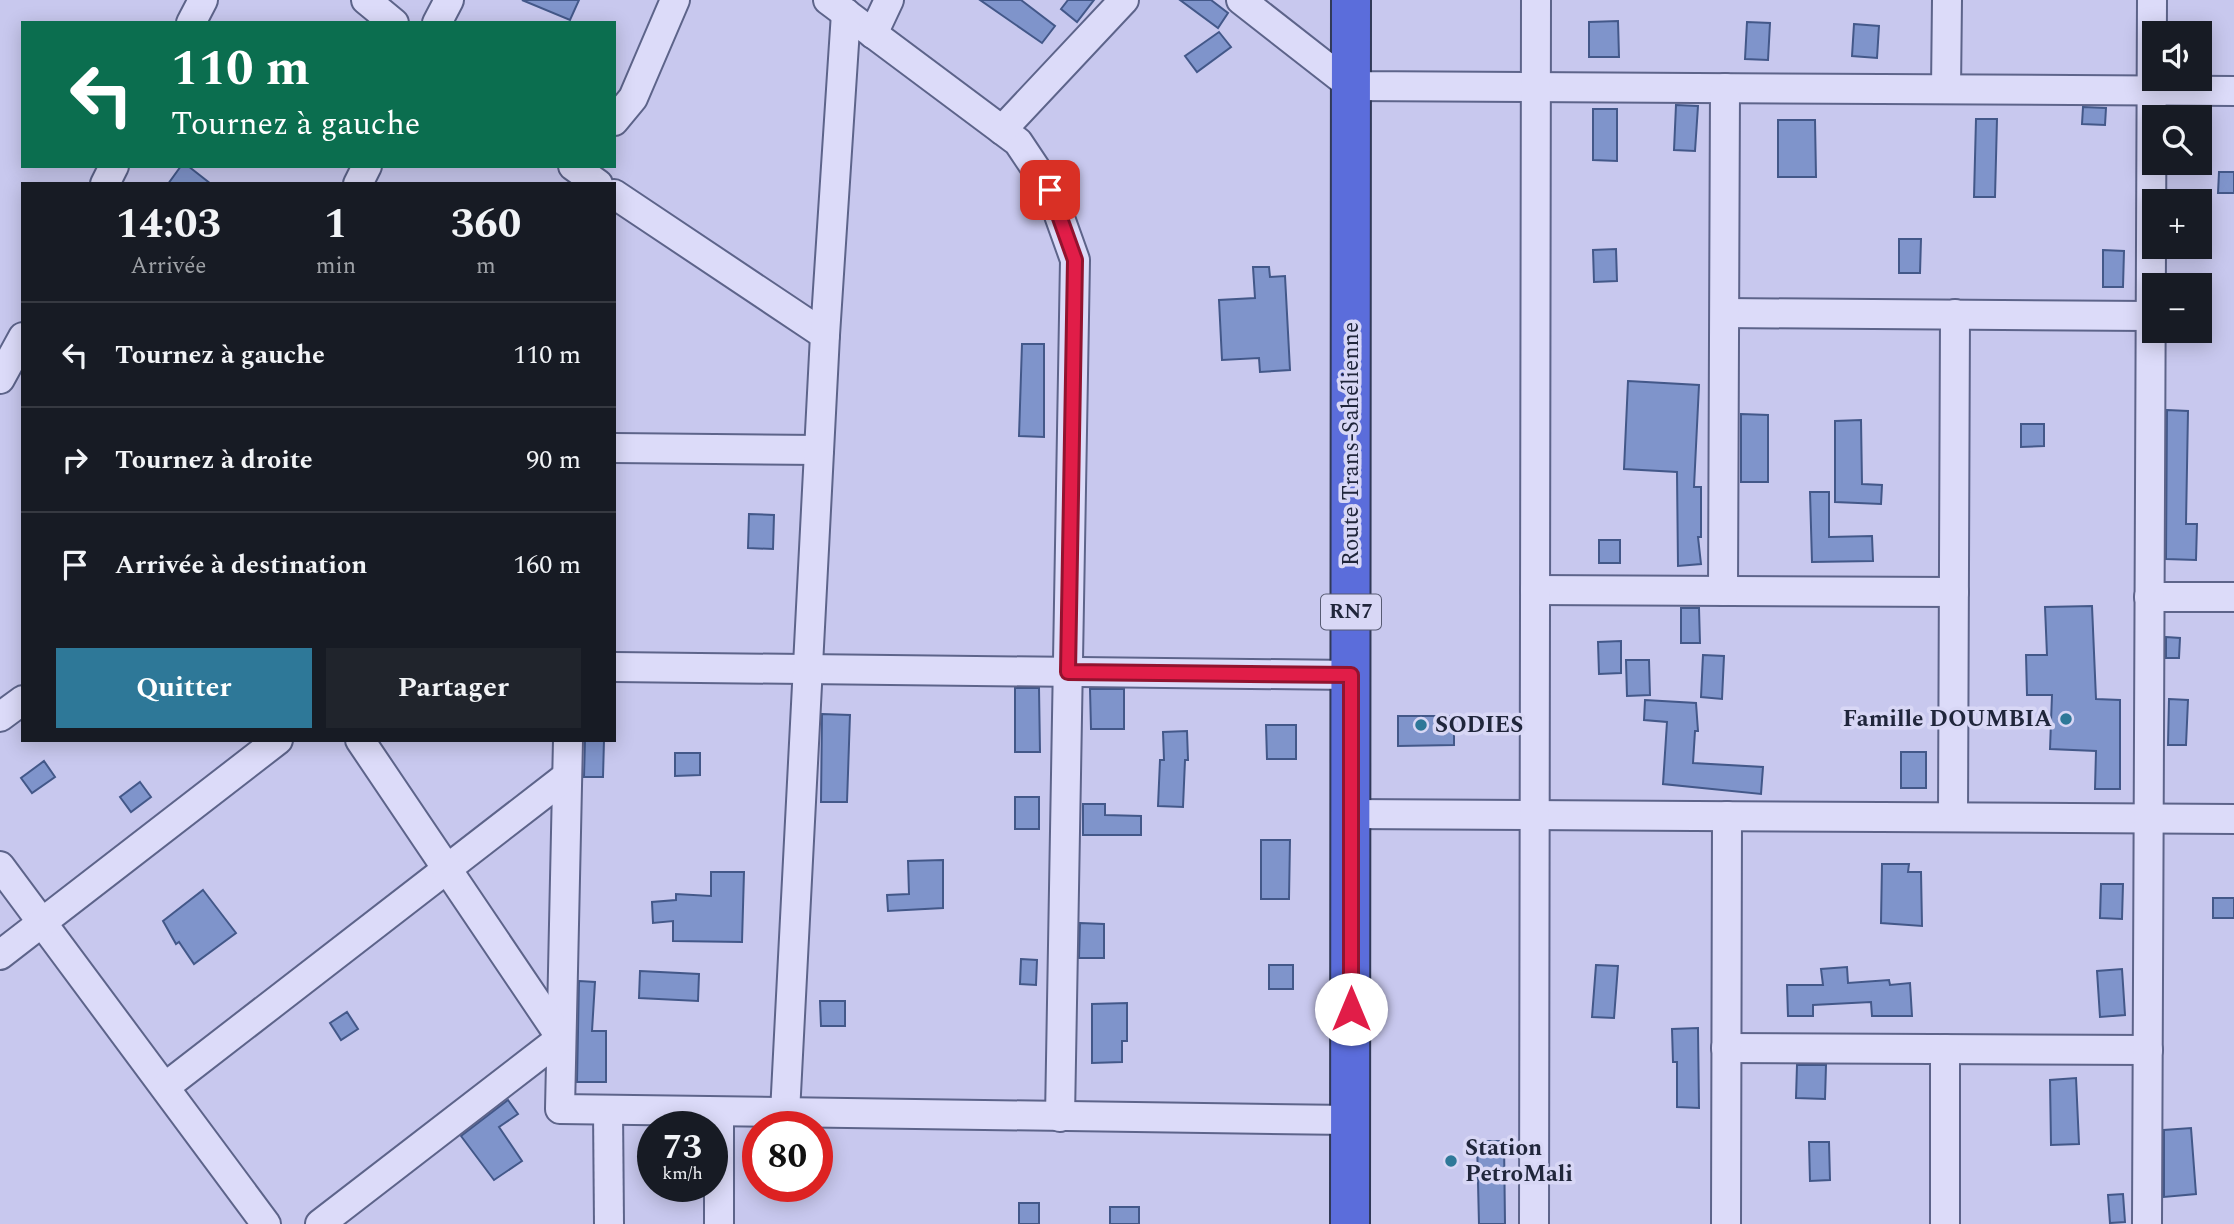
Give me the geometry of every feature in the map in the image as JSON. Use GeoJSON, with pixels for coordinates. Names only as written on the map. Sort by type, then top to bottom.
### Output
{"type":"FeatureCollection","features":[{"type":"Feature","properties":{"kind":"highway","name":"Route Trans-Sahélienne"},"geometry":{"type":"LineString","coordinates":[[1350,1224],[1352,0]]}},
{"type":"Feature","properties":{"kind":"street"},"geometry":{"type":"LineString","coordinates":[[192,21],[203,0]]}},
{"type":"Feature","properties":{"kind":"street"},"geometry":{"type":"LineString","coordinates":[[366,0],[392,21]]}},
{"type":"Feature","properties":{"kind":"street"},"geometry":{"type":"LineString","coordinates":[[439,21],[449,0]]}},
{"type":"Feature","properties":{"kind":"street"},"geometry":{"type":"LineString","coordinates":[[616,119],[633,98],[675,0]]}},
{"type":"Feature","properties":{"kind":"street"},"geometry":{"type":"LineString","coordinates":[[873,34],[889,0]]}},
{"type":"Feature","properties":{"kind":"street"},"geometry":{"type":"LineString","coordinates":[[1002,130],[1124,0]]}},
{"type":"Feature","properties":{"kind":"street"},"geometry":{"type":"LineString","coordinates":[[1241,0],[1351,86],[2142,90]]}},
{"type":"Feature","properties":{"kind":"street"},"geometry":{"type":"LineString","coordinates":[[1534,1224],[1536,0]]}},
{"type":"Feature","properties":{"kind":"street"},"geometry":{"type":"LineString","coordinates":[[1946,89],[1947,0]]}},
{"type":"Feature","properties":{"kind":"street"},"geometry":{"type":"LineString","coordinates":[[2151,0],[2151,21]]}},
{"type":"Feature","properties":{"kind":"street"},"geometry":{"type":"LineString","coordinates":[[837,7],[1018,142],[1050,190],[1075,260],[1060,1117]]}},
{"type":"Feature","properties":{"kind":"street"},"geometry":{"type":"LineString","coordinates":[[785,1111],[825,335],[837,7]]}},
{"type":"Feature","properties":{"kind":"street"},"geometry":{"type":"LineString","coordinates":[[1723,591],[1725,88]]}},
{"type":"Feature","properties":{"kind":"street"},"geometry":{"type":"LineString","coordinates":[[2150,273],[2151,91]]}},
{"type":"Feature","properties":{"kind":"street"},"geometry":{"type":"LineString","coordinates":[[2212,91],[2234,91]]}},
{"type":"Feature","properties":{"kind":"street"},"geometry":{"type":"LineString","coordinates":[[616,195],[825,335]]}},
{"type":"Feature","properties":{"kind":"street"},"geometry":{"type":"LineString","coordinates":[[1724,313],[2142,316]]}},
{"type":"Feature","properties":{"kind":"street"},"geometry":{"type":"LineString","coordinates":[[1953,817],[1955,314]]}},
{"type":"Feature","properties":{"kind":"street"},"geometry":{"type":"LineString","coordinates":[[0,379],[21,341]]}},
{"type":"Feature","properties":{"kind":"street"},"geometry":{"type":"LineString","coordinates":[[2147,1224],[2150,343]]}},
{"type":"Feature","properties":{"kind":"street"},"geometry":{"type":"LineString","coordinates":[[616,448],[819,450]]}},
{"type":"Feature","properties":{"kind":"street"},"geometry":{"type":"LineString","coordinates":[[1535,590],[1954,592]]}},
{"type":"Feature","properties":{"kind":"street"},"geometry":{"type":"LineString","coordinates":[[2149,597],[2234,597]]}},
{"type":"Feature","properties":{"kind":"street"},"geometry":{"type":"LineString","coordinates":[[616,667],[1351,675]]}},
{"type":"Feature","properties":{"kind":"street"},"geometry":{"type":"LineString","coordinates":[[0,717],[21,701]]}},
{"type":"Feature","properties":{"kind":"street"},"geometry":{"type":"LineString","coordinates":[[0,955],[275,742]]}},
{"type":"Feature","properties":{"kind":"street"},"geometry":{"type":"LineString","coordinates":[[361,742],[561,1038]]}},
{"type":"Feature","properties":{"kind":"street"},"geometry":{"type":"LineString","coordinates":[[568,742],[560,1110],[664,1111]]}},
{"type":"Feature","properties":{"kind":"street"},"geometry":{"type":"LineString","coordinates":[[165,1087],[567,776]]}},
{"type":"Feature","properties":{"kind":"street"},"geometry":{"type":"LineString","coordinates":[[1351,814],[2234,819]]}},
{"type":"Feature","properties":{"kind":"street"},"geometry":{"type":"LineString","coordinates":[[1726,1224],[1727,816]]}},
{"type":"Feature","properties":{"kind":"street"},"geometry":{"type":"LineString","coordinates":[[0,866],[265,1224]]}},
{"type":"Feature","properties":{"kind":"street"},"geometry":{"type":"LineString","coordinates":[[320,1224],[561,1038]]}},
{"type":"Feature","properties":{"kind":"street"},"geometry":{"type":"LineString","coordinates":[[1727,1048],[2148,1050]]}},
{"type":"Feature","properties":{"kind":"street"},"geometry":{"type":"LineString","coordinates":[[1945,1049],[1945,1224]]}},
{"type":"Feature","properties":{"kind":"street"},"geometry":{"type":"LineString","coordinates":[[608,1110],[609,1224]]}},
{"type":"Feature","properties":{"kind":"street"},"geometry":{"type":"LineString","coordinates":[[833,1114],[1350,1120]]}},
{"type":"Feature","properties":{"kind":"street"},"geometry":{"type":"LineString","coordinates":[[719,1202],[719,1224]]}},
{"type":"Feature","properties":{"kind":"building"},"geometry":{"type":"Polygon","coordinates":[[[522,0],[579,0],[570,20],[522,0]]]}},
{"type":"Feature","properties":{"kind":"building"},"geometry":{"type":"Polygon","coordinates":[[[980,0],[1021,0],[1055,26],[1042,43],[980,0]]]}},
{"type":"Feature","properties":{"kind":"building"},"geometry":{"type":"Polygon","coordinates":[[[1068,0],[1094,0],[1077,22],[1061,9],[1068,0]]]}},
{"type":"Feature","properties":{"kind":"building"},"geometry":{"type":"Polygon","coordinates":[[[1180,0],[1211,0],[1228,13],[1218,28],[1180,0]]]}},
{"type":"Feature","properties":{"kind":"building"},"geometry":{"type":"Polygon","coordinates":[[[1618,21],[1619,57],[1589,57],[1589,22],[1618,21]]]}},
{"type":"Feature","properties":{"kind":"building"},"geometry":{"type":"Polygon","coordinates":[[[1747,22],[1770,23],[1768,60],[1745,59],[1747,22]]]}},
{"type":"Feature","properties":{"kind":"building"},"geometry":{"type":"Polygon","coordinates":[[[1854,24],[1879,26],[1877,58],[1852,56],[1854,24]]]}},
{"type":"Feature","properties":{"kind":"building"},"geometry":{"type":"Polygon","coordinates":[[[1219,32],[1231,47],[1197,72],[1185,56],[1219,32]]]}},
{"type":"Feature","properties":{"kind":"building"},"geometry":{"type":"Polygon","coordinates":[[[1676,105],[1698,106],[1695,151],[1674,150],[1676,105]]]}},
{"type":"Feature","properties":{"kind":"building"},"geometry":{"type":"Polygon","coordinates":[[[2083,107],[2106,108],[2105,125],[2082,124],[2083,107]]]}},
{"type":"Feature","properties":{"kind":"building"},"geometry":{"type":"Polygon","coordinates":[[[1593,109],[1617,109],[1617,161],[1593,160],[1593,109]]]}},
{"type":"Feature","properties":{"kind":"building"},"geometry":{"type":"Polygon","coordinates":[[[1976,119],[1997,119],[1995,197],[1974,197],[1976,119]]]}},
{"type":"Feature","properties":{"kind":"building"},"geometry":{"type":"Polygon","coordinates":[[[1778,120],[1815,120],[1816,177],[1778,177],[1778,120]]]}},
{"type":"Feature","properties":{"kind":"building"},"geometry":{"type":"Polygon","coordinates":[[[180,168],[191,168],[208,182],[169,182],[180,168]]]}},
{"type":"Feature","properties":{"kind":"building"},"geometry":{"type":"Polygon","coordinates":[[[2219,172],[2234,172],[2234,193],[2218,193],[2219,172]]]}},
{"type":"Feature","properties":{"kind":"building"},"geometry":{"type":"Polygon","coordinates":[[[1899,239],[1921,239],[1920,273],[1899,273],[1899,239]]]}},
{"type":"Feature","properties":{"kind":"building"},"geometry":{"type":"Polygon","coordinates":[[[1616,249],[1617,281],[1594,282],[1593,250],[1616,249]]]}},
{"type":"Feature","properties":{"kind":"building"},"geometry":{"type":"Polygon","coordinates":[[[2103,250],[2124,251],[2123,287],[2103,287],[2103,250]]]}},
{"type":"Feature","properties":{"kind":"building"},"geometry":{"type":"Polygon","coordinates":[[[1253,267],[1269,267],[1270,277],[1285,276],[1290,370],[1260,372],[1259,358],[1222,360],[1219,300],[1255,298],[1253,267]]]}},
{"type":"Feature","properties":{"kind":"building"},"geometry":{"type":"Polygon","coordinates":[[[1022,344],[1044,344],[1044,437],[1019,436],[1022,344]]]}},
{"type":"Feature","properties":{"kind":"building"},"geometry":{"type":"Polygon","coordinates":[[[1628,381],[1699,385],[1694,487],[1701,487],[1701,537],[1698,537],[1701,564],[1678,566],[1677,472],[1624,469],[1628,381]]]}},
{"type":"Feature","properties":{"kind":"building"},"geometry":{"type":"Polygon","coordinates":[[[2167,410],[2188,411],[2186,524],[2197,524],[2196,560],[2166,559],[2167,410]]]}},
{"type":"Feature","properties":{"kind":"building"},"geometry":{"type":"Polygon","coordinates":[[[1741,414],[1768,415],[1768,482],[1741,482],[1741,414]]]}},
{"type":"Feature","properties":{"kind":"building"},"geometry":{"type":"Polygon","coordinates":[[[1861,420],[1862,484],[1882,485],[1881,504],[1835,502],[1835,421],[1861,420]]]}},
{"type":"Feature","properties":{"kind":"building"},"geometry":{"type":"Polygon","coordinates":[[[2021,424],[2044,424],[2044,446],[2021,447],[2021,424]]]}},
{"type":"Feature","properties":{"kind":"building"},"geometry":{"type":"Polygon","coordinates":[[[1810,492],[1829,492],[1829,537],[1872,536],[1873,561],[1812,562],[1810,492]]]}},
{"type":"Feature","properties":{"kind":"building"},"geometry":{"type":"Polygon","coordinates":[[[749,514],[774,515],[773,549],[748,548],[749,514]]]}},
{"type":"Feature","properties":{"kind":"building"},"geometry":{"type":"Polygon","coordinates":[[[1599,540],[1620,540],[1620,563],[1599,563],[1599,540]]]}},
{"type":"Feature","properties":{"kind":"building"},"geometry":{"type":"Polygon","coordinates":[[[2092,606],[2096,699],[2120,700],[2120,789],[2095,789],[2096,751],[2050,749],[2052,695],[2027,695],[2026,655],[2047,655],[2045,607],[2092,606]]]}},
{"type":"Feature","properties":{"kind":"building"},"geometry":{"type":"Polygon","coordinates":[[[1681,608],[1699,608],[1700,643],[1681,643],[1681,608]]]}},
{"type":"Feature","properties":{"kind":"building"},"geometry":{"type":"Polygon","coordinates":[[[2166,637],[2180,638],[2179,658],[2166,658],[2166,637]]]}},
{"type":"Feature","properties":{"kind":"building"},"geometry":{"type":"Polygon","coordinates":[[[1621,641],[1621,673],[1599,674],[1598,642],[1621,641]]]}},
{"type":"Feature","properties":{"kind":"building"},"geometry":{"type":"Polygon","coordinates":[[[1703,655],[1724,656],[1722,699],[1701,697],[1703,655]]]}},
{"type":"Feature","properties":{"kind":"building"},"geometry":{"type":"Polygon","coordinates":[[[1626,660],[1649,660],[1650,695],[1627,696],[1626,660]]]}},
{"type":"Feature","properties":{"kind":"building"},"geometry":{"type":"Polygon","coordinates":[[[1015,688],[1039,688],[1040,752],[1015,752],[1015,688]]]}},
{"type":"Feature","properties":{"kind":"building"},"geometry":{"type":"Polygon","coordinates":[[[1090,689],[1124,689],[1124,729],[1091,729],[1090,689]]]}},
{"type":"Feature","properties":{"kind":"building"},"geometry":{"type":"Polygon","coordinates":[[[2169,699],[2188,700],[2186,745],[2168,745],[2169,699]]]}},
{"type":"Feature","properties":{"kind":"building"},"geometry":{"type":"Polygon","coordinates":[[[1645,700],[1696,703],[1698,731],[1695,731],[1693,763],[1763,767],[1761,794],[1663,784],[1667,722],[1644,720],[1645,700]]]}},
{"type":"Feature","properties":{"kind":"building"},"geometry":{"type":"Polygon","coordinates":[[[822,714],[850,715],[847,802],[821,802],[822,714]]]}},
{"type":"Feature","properties":{"kind":"building"},"geometry":{"type":"Polygon","coordinates":[[[1398,716],[1454,716],[1454,745],[1398,746],[1398,716]]]}},
{"type":"Feature","properties":{"kind":"building"},"geometry":{"type":"Polygon","coordinates":[[[1266,725],[1296,725],[1296,759],[1267,759],[1266,725]]]}},
{"type":"Feature","properties":{"kind":"building"},"geometry":{"type":"Polygon","coordinates":[[[1187,731],[1188,760],[1185,760],[1183,807],[1158,806],[1160,760],[1164,760],[1163,732],[1187,731]]]}},
{"type":"Feature","properties":{"kind":"building"},"geometry":{"type":"Polygon","coordinates":[[[585,742],[604,742],[603,777],[584,777],[585,742]]]}},
{"type":"Feature","properties":{"kind":"building"},"geometry":{"type":"Polygon","coordinates":[[[1901,752],[1926,752],[1926,788],[1901,788],[1901,752]]]}},
{"type":"Feature","properties":{"kind":"building"},"geometry":{"type":"Polygon","coordinates":[[[675,753],[700,753],[700,775],[675,776],[675,753]]]}},
{"type":"Feature","properties":{"kind":"building"},"geometry":{"type":"Polygon","coordinates":[[[44,761],[55,777],[32,793],[21,778],[44,761]]]}},
{"type":"Feature","properties":{"kind":"building"},"geometry":{"type":"Polygon","coordinates":[[[140,782],[151,797],[131,812],[120,797],[140,782]]]}},
{"type":"Feature","properties":{"kind":"building"},"geometry":{"type":"Polygon","coordinates":[[[1015,797],[1039,797],[1039,829],[1015,829],[1015,797]]]}},
{"type":"Feature","properties":{"kind":"building"},"geometry":{"type":"Polygon","coordinates":[[[1083,804],[1105,804],[1105,815],[1141,816],[1141,835],[1083,835],[1083,804]]]}},
{"type":"Feature","properties":{"kind":"building"},"geometry":{"type":"Polygon","coordinates":[[[1261,840],[1290,840],[1289,899],[1261,899],[1261,840]]]}},
{"type":"Feature","properties":{"kind":"building"},"geometry":{"type":"Polygon","coordinates":[[[943,860],[943,908],[888,911],[887,895],[909,894],[908,861],[943,860]]]}},
{"type":"Feature","properties":{"kind":"building"},"geometry":{"type":"Polygon","coordinates":[[[1882,864],[1909,864],[1908,872],[1921,872],[1922,926],[1881,923],[1882,864]]]}},
{"type":"Feature","properties":{"kind":"building"},"geometry":{"type":"Polygon","coordinates":[[[711,872],[744,872],[742,942],[673,941],[673,921],[653,923],[652,902],[676,900],[676,894],[711,896],[711,872]]]}},
{"type":"Feature","properties":{"kind":"building"},"geometry":{"type":"Polygon","coordinates":[[[2101,884],[2123,884],[2122,919],[2100,918],[2101,884]]]}},
{"type":"Feature","properties":{"kind":"building"},"geometry":{"type":"Polygon","coordinates":[[[203,890],[236,933],[194,964],[179,942],[176,944],[163,921],[203,890]]]}},
{"type":"Feature","properties":{"kind":"building"},"geometry":{"type":"Polygon","coordinates":[[[2213,898],[2234,898],[2234,918],[2213,918],[2213,898]]]}},
{"type":"Feature","properties":{"kind":"building"},"geometry":{"type":"Polygon","coordinates":[[[1080,923],[1104,924],[1104,958],[1079,958],[1080,923]]]}},
{"type":"Feature","properties":{"kind":"building"},"geometry":{"type":"Polygon","coordinates":[[[1021,959],[1037,960],[1036,985],[1020,984],[1021,959]]]}},
{"type":"Feature","properties":{"kind":"building"},"geometry":{"type":"Polygon","coordinates":[[[1269,965],[1293,965],[1293,989],[1269,989],[1269,965]]]}},
{"type":"Feature","properties":{"kind":"building"},"geometry":{"type":"Polygon","coordinates":[[[1596,965],[1618,966],[1614,1018],[1592,1017],[1596,965]]]}},
{"type":"Feature","properties":{"kind":"building"},"geometry":{"type":"Polygon","coordinates":[[[1847,967],[1848,983],[1889,980],[1890,985],[1910,983],[1912,1016],[1872,1016],[1871,1002],[1813,1005],[1813,1016],[1788,1016],[1787,985],[1823,985],[1821,969],[1847,967]]]}},
{"type":"Feature","properties":{"kind":"building"},"geometry":{"type":"Polygon","coordinates":[[[2122,969],[2125,1015],[2100,1017],[2097,971],[2122,969]]]}},
{"type":"Feature","properties":{"kind":"building"},"geometry":{"type":"Polygon","coordinates":[[[640,971],[699,974],[698,1001],[639,998],[640,971]]]}},
{"type":"Feature","properties":{"kind":"building"},"geometry":{"type":"Polygon","coordinates":[[[579,981],[595,982],[592,1031],[606,1031],[606,1082],[577,1082],[579,981]]]}},
{"type":"Feature","properties":{"kind":"building"},"geometry":{"type":"Polygon","coordinates":[[[820,1001],[845,1001],[845,1026],[821,1026],[820,1001]]]}},
{"type":"Feature","properties":{"kind":"building"},"geometry":{"type":"Polygon","coordinates":[[[1127,1003],[1127,1041],[1122,1041],[1122,1062],[1092,1063],[1092,1004],[1127,1003]]]}},
{"type":"Feature","properties":{"kind":"building"},"geometry":{"type":"Polygon","coordinates":[[[347,1012],[358,1029],[341,1040],[330,1023],[347,1012]]]}},
{"type":"Feature","properties":{"kind":"building"},"geometry":{"type":"Polygon","coordinates":[[[1698,1028],[1699,1108],[1677,1107],[1677,1062],[1673,1062],[1672,1029],[1698,1028]]]}},
{"type":"Feature","properties":{"kind":"building"},"geometry":{"type":"Polygon","coordinates":[[[1797,1065],[1826,1065],[1825,1099],[1796,1098],[1797,1065]]]}},
{"type":"Feature","properties":{"kind":"building"},"geometry":{"type":"Polygon","coordinates":[[[2076,1078],[2079,1144],[2051,1145],[2050,1080],[2076,1078]]]}},
{"type":"Feature","properties":{"kind":"building"},"geometry":{"type":"Polygon","coordinates":[[[508,1100],[518,1114],[499,1127],[522,1161],[494,1180],[461,1136],[508,1100]]]}},
{"type":"Feature","properties":{"kind":"building"},"geometry":{"type":"Polygon","coordinates":[[[2191,1128],[2196,1194],[2164,1197],[2164,1130],[2191,1128]]]}},
{"type":"Feature","properties":{"kind":"building"},"geometry":{"type":"Polygon","coordinates":[[[1477,1141],[1504,1141],[1505,1224],[1479,1224],[1477,1141]]]}},
{"type":"Feature","properties":{"kind":"building"},"geometry":{"type":"Polygon","coordinates":[[[1809,1142],[1829,1142],[1830,1180],[1810,1181],[1809,1142]]]}},
{"type":"Feature","properties":{"kind":"building"},"geometry":{"type":"Polygon","coordinates":[[[2123,1194],[2125,1222],[2110,1223],[2108,1195],[2123,1194]]]}},
{"type":"Feature","properties":{"kind":"building"},"geometry":{"type":"Polygon","coordinates":[[[1019,1203],[1039,1203],[1039,1224],[1019,1224],[1019,1203]]]}},
{"type":"Feature","properties":{"kind":"building"},"geometry":{"type":"Polygon","coordinates":[[[1110,1207],[1139,1207],[1139,1224],[1110,1224],[1110,1207]]]}},
{"type":"Feature","properties":{"kind":"place","name":"Famille DOUMBIA"},"geometry":{"type":"Point","coordinates":[2066,719]}},
{"type":"Feature","properties":{"kind":"place","name":"SODIES"},"geometry":{"type":"Point","coordinates":[1421,725]}},
{"type":"Feature","properties":{"kind":"place","name":"Station PetroMali"},"geometry":{"type":"Point","coordinates":[1451,1161]}},
{"type":"Feature","properties":{"kind":"route"},"geometry":{"type":"LineString","coordinates":[[1050,190],[1075,260],[1068,672],[1351,675],[1351,1009]]}}]}
